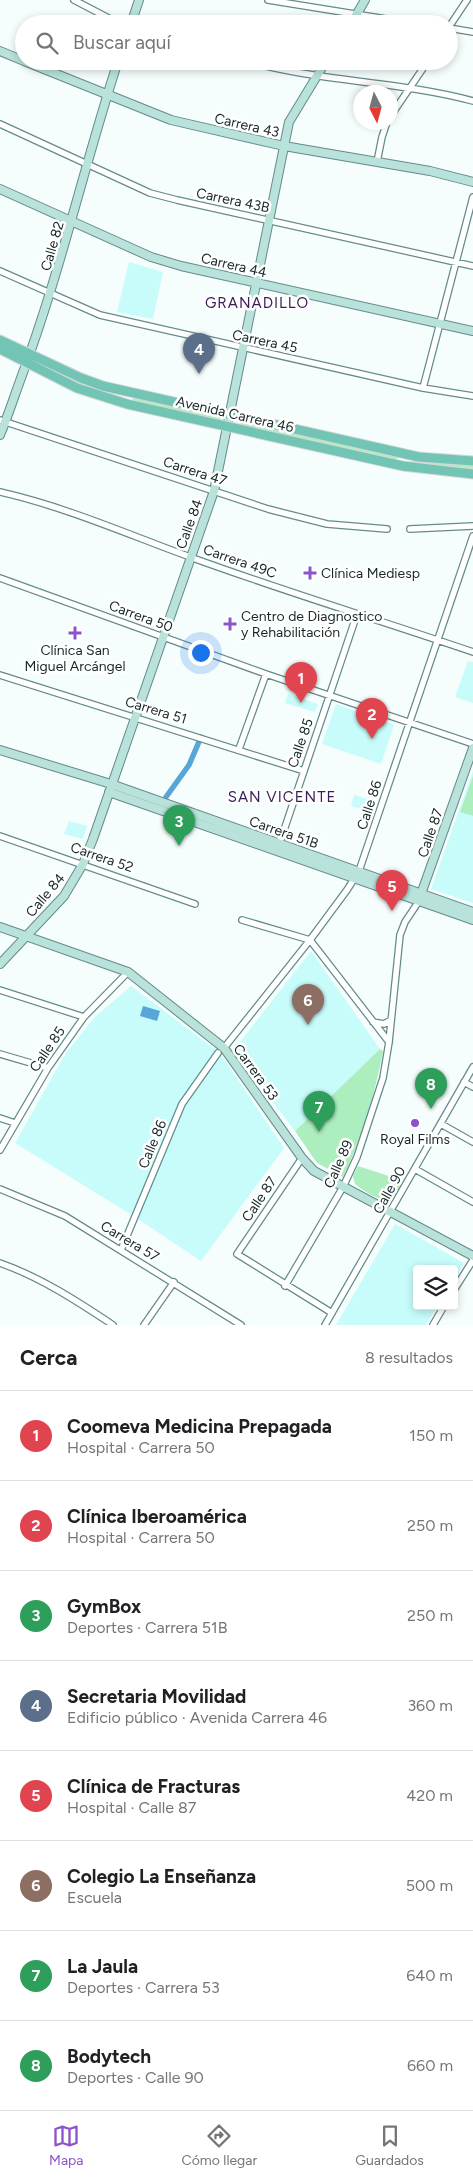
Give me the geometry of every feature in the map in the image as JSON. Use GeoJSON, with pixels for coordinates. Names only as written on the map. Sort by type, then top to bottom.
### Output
{"type":"FeatureCollection","features":[{"type":"Feature","properties":{"kind":"main road","name":"Avenida Carrera 46"},"geometry":{"type":"LineString","coordinates":[[0,340],[77,388],[127,404],[402,467],[473,474]]}},
{"type":"Feature","properties":{"kind":"main road","name":"Avenida Carrera 46"},"geometry":{"type":"LineString","coordinates":[[0,349],[103,386],[406,454],[473,461]]}},
{"type":"Feature","properties":{"kind":"main road"},"geometry":{"type":"LineString","coordinates":[[127,404],[130,392]]}},
{"type":"Feature","properties":{"kind":"street"},"geometry":{"type":"LineString","coordinates":[[74,0],[103,15]]}},
{"type":"Feature","properties":{"kind":"street"},"geometry":{"type":"LineString","coordinates":[[134,15],[139,0]]}},
{"type":"Feature","properties":{"kind":"street"},"geometry":{"type":"LineString","coordinates":[[268,0],[356,15],[366,0]]}},
{"type":"Feature","properties":{"kind":"street"},"geometry":{"type":"LineString","coordinates":[[457,15],[467,0]]}},
{"type":"Feature","properties":{"kind":"street"},"geometry":{"type":"LineString","coordinates":[[458,30],[473,32]]}},
{"type":"Feature","properties":{"kind":"street","name":"Carrera 43"},"geometry":{"type":"LineString","coordinates":[[0,51],[15,57]]}},
{"type":"Feature","properties":{"kind":"street","name":"Carrera 43"},"geometry":{"type":"LineString","coordinates":[[46,70],[171,120],[284,146],[430,170],[473,182]]}},
{"type":"Feature","properties":{"kind":"street","name":"Calle 82"},"geometry":{"type":"LineString","coordinates":[[0,435],[3,421],[29,358],[51,293],[115,70]]}},
{"type":"Feature","properties":{"kind":"street"},"geometry":{"type":"LineString","coordinates":[[285,70],[315,77],[450,95],[473,101]]}},
{"type":"Feature","properties":{"kind":"street","name":"Calle 84"},"geometry":{"type":"LineString","coordinates":[[0,964],[64,896],[83,864],[214,491],[258,283],[286,135],[292,116],[320,70]]}},
{"type":"Feature","properties":{"kind":"street"},"geometry":{"type":"LineString","coordinates":[[398,106],[422,70]]}},
{"type":"Feature","properties":{"kind":"street","name":"Carrera 43B"},"geometry":{"type":"LineString","coordinates":[[0,124],[150,192],[176,200],[473,266]]}},
{"type":"Feature","properties":{"kind":"street"},"geometry":{"type":"LineString","coordinates":[[377,162],[385,130]]}},
{"type":"Feature","properties":{"kind":"street","name":"Carrera 44"},"geometry":{"type":"LineString","coordinates":[[0,189],[151,258],[473,331]]}},
{"type":"Feature","properties":{"kind":"street"},"geometry":{"type":"LineString","coordinates":[[423,388],[473,197]]}},
{"type":"Feature","properties":{"kind":"street","name":"Carrera 45"},"geometry":{"type":"LineString","coordinates":[[0,271],[100,315],[423,388],[473,396]]}},
{"type":"Feature","properties":{"kind":"street","name":"Carrera 47"},"geometry":{"type":"LineString","coordinates":[[3,421],[268,509],[327,524],[387,529]]}},
{"type":"Feature","properties":{"kind":"street"},"geometry":{"type":"LineString","coordinates":[[402,467],[406,454]]}},
{"type":"Feature","properties":{"kind":"street","name":"Carrera 49C"},"geometry":{"type":"LineString","coordinates":[[0,492],[36,500],[190,557],[473,652]]}},
{"type":"Feature","properties":{"kind":"street"},"geometry":{"type":"LineString","coordinates":[[410,529],[473,526]]}},
{"type":"Feature","properties":{"kind":"street","name":"Calle 86"},"geometry":{"type":"LineString","coordinates":[[121,1250],[182,1104],[221,1050],[310,940],[357,875],[473,536]]}},
{"type":"Feature","properties":{"kind":"street","name":"Carrera 50"},"geometry":{"type":"LineString","coordinates":[[0,578],[266,674],[410,721],[473,744]]}},
{"type":"Feature","properties":{"kind":"street","name":"Calle 85"},"geometry":{"type":"LineString","coordinates":[[272,849],[281,840],[358,614]]}},
{"type":"Feature","properties":{"kind":"street"},"geometry":{"type":"LineString","coordinates":[[239,749],[266,674]]}},
{"type":"Feature","properties":{"kind":"street","name":"Carrera 51"},"geometry":{"type":"LineString","coordinates":[[0,675],[304,771]]}},
{"type":"Feature","properties":{"kind":"street","name":"Calle 87"},"geometry":{"type":"LineString","coordinates":[[389,1042],[400,935],[405,922],[420,897],[473,748]]}},
{"type":"Feature","properties":{"kind":"street","name":"Carrera 51B"},"geometry":{"type":"LineString","coordinates":[[0,750],[110,788],[278,842],[357,875]]}},
{"type":"Feature","properties":{"kind":"street","name":"Carrera 51B"},"geometry":{"type":"LineString","coordinates":[[110,788],[272,849],[420,897],[473,912]]}},
{"type":"Feature","properties":{"kind":"street","name":"Carrera 52"},"geometry":{"type":"LineString","coordinates":[[0,836],[195,904]]}},
{"type":"Feature","properties":{"kind":"street","name":"Carrera 51B"},"geometry":{"type":"LineString","coordinates":[[420,897],[473,920]]}},
{"type":"Feature","properties":{"kind":"street"},"geometry":{"type":"LineString","coordinates":[[242,920],[310,940],[389,1042]]}},
{"type":"Feature","properties":{"kind":"street","name":"Carrera 53"},"geometry":{"type":"LineString","coordinates":[[0,927],[128,972],[221,1050],[302,1158],[314,1171],[473,1256]]}},
{"type":"Feature","properties":{"kind":"street","name":"Calle 85"},"geometry":{"type":"LineString","coordinates":[[0,1150],[48,1068],[84,1017],[128,972]]}},
{"type":"Feature","properties":{"kind":"street"},"geometry":{"type":"LineString","coordinates":[[0,990],[84,1017]]}},
{"type":"Feature","properties":{"kind":"street"},"geometry":{"type":"LineString","coordinates":[[373,1022],[384,1024],[392,1020]]}},
{"type":"Feature","properties":{"kind":"street","name":"Calle 89"},"geometry":{"type":"LineString","coordinates":[[285,1286],[343,1187],[357,1157],[383,1078],[389,1042]]}},
{"type":"Feature","properties":{"kind":"street"},"geometry":{"type":"LineString","coordinates":[[0,1054],[48,1068]]}},
{"type":"Feature","properties":{"kind":"street","name":"Calle 90"},"geometry":{"type":"LineString","coordinates":[[325,1325],[391,1213],[473,1067]]}},
{"type":"Feature","properties":{"kind":"street"},"geometry":{"type":"LineString","coordinates":[[464,1082],[473,1087]]}},
{"type":"Feature","properties":{"kind":"street"},"geometry":{"type":"LineString","coordinates":[[0,1118],[15,1123]]}},
{"type":"Feature","properties":{"kind":"street"},"geometry":{"type":"LineString","coordinates":[[441,1124],[473,1142]]}},
{"type":"Feature","properties":{"kind":"street","name":"Calle 87"},"geometry":{"type":"LineString","coordinates":[[285,1286],[237,1254],[302,1158]]}},
{"type":"Feature","properties":{"kind":"street"},"geometry":{"type":"LineString","coordinates":[[415,1169],[473,1202]]}},
{"type":"Feature","properties":{"kind":"street","name":"Carrera 57"},"geometry":{"type":"LineString","coordinates":[[0,1189],[65,1216],[241,1325]]}},
{"type":"Feature","properties":{"kind":"street"},"geometry":{"type":"LineString","coordinates":[[458,1284],[473,1260]]}},
{"type":"Feature","properties":{"kind":"street"},"geometry":{"type":"LineString","coordinates":[[0,1263],[18,1269],[78,1302],[113,1325]]}},
{"type":"Feature","properties":{"kind":"street"},"geometry":{"type":"LineString","coordinates":[[144,1325],[174,1282]]}},
{"type":"Feature","properties":{"kind":"street"},"geometry":{"type":"LineString","coordinates":[[285,1286],[332,1314]]}},
{"type":"Feature","properties":{"kind":"street"},"geometry":{"type":"LineString","coordinates":[[433,1325],[442,1310]]}},
{"type":"Feature","properties":{"kind":"shaded area"},"geometry":{"type":"Polygon","coordinates":[[[129,262],[163,272],[153,319],[117,312],[129,262]]]}},
{"type":"Feature","properties":{"kind":"shaded area"},"geometry":{"type":"Polygon","coordinates":[[[468,661],[473,662],[473,703],[455,697],[468,661]]]}},
{"type":"Feature","properties":{"kind":"shaded area"},"geometry":{"type":"Polygon","coordinates":[[[288,694],[318,704],[315,712],[285,703],[288,694]]]}},
{"type":"Feature","properties":{"kind":"shaded area"},"geometry":{"type":"Polygon","coordinates":[[[336,704],[394,725],[381,764],[322,744],[336,704]]]}},
{"type":"Feature","properties":{"kind":"shaded area"},"geometry":{"type":"Polygon","coordinates":[[[473,771],[473,903],[431,889],[473,771]]]}},
{"type":"Feature","properties":{"kind":"shaded area"},"geometry":{"type":"Polygon","coordinates":[[[354,795],[371,800],[368,811],[351,806],[354,795]]]}},
{"type":"Feature","properties":{"kind":"shaded area"},"geometry":{"type":"Polygon","coordinates":[[[69,821],[87,826],[83,839],[64,834],[69,821]]]}},
{"type":"Feature","properties":{"kind":"shaded area"},"geometry":{"type":"Polygon","coordinates":[[[311,951],[380,1049],[295,1131],[233,1051],[311,951]]]}},
{"type":"Feature","properties":{"kind":"shaded area"},"geometry":{"type":"Polygon","coordinates":[[[131,986],[220,1053],[284,1148],[201,1261],[135,1217],[15,1143],[66,1053],[95,1017],[131,986]]]}},
{"type":"Feature","properties":{"kind":"shaded area"},"geometry":{"type":"Polygon","coordinates":[[[395,1224],[464,1263],[458,1273],[458,1265],[413,1265],[413,1310],[435,1310],[426,1325],[336,1325],[395,1224]]]}},
{"type":"Feature","properties":{"kind":"green space"},"geometry":{"type":"Polygon","coordinates":[[[134,396],[222,416],[221,422],[132,402],[134,396]]]}},
{"type":"Feature","properties":{"kind":"green space"},"geometry":{"type":"Polygon","coordinates":[[[241,420],[398,456],[396,462],[240,426],[241,420]]]}},
{"type":"Feature","properties":{"kind":"green space"},"geometry":{"type":"Polygon","coordinates":[[[412,459],[473,465],[473,469],[412,463],[412,459]]]}},
{"type":"Feature","properties":{"kind":"green space"},"geometry":{"type":"Polygon","coordinates":[[[473,776],[473,816],[460,812],[473,776]]]}},
{"type":"Feature","properties":{"kind":"green space"},"geometry":{"type":"Polygon","coordinates":[[[380,1049],[383,1051],[372,1099],[362,1131],[343,1177],[317,1163],[295,1131],[380,1049]]]}},
{"type":"Feature","properties":{"kind":"green space"},"geometry":{"type":"Polygon","coordinates":[[[358,1166],[404,1181],[398,1193],[392,1199],[383,1200],[355,1184],[353,1176],[358,1166]]]}},
{"type":"Feature","properties":{"kind":"water"},"geometry":{"type":"Polygon","coordinates":[[[143,1006],[160,1011],[157,1021],[140,1016],[143,1006]]]}},
{"type":"Feature","properties":{"kind":"waterway"},"geometry":{"type":"LineString","coordinates":[[166,797],[189,765],[201,737]]}},
{"type":"Feature","properties":{"kind":"place","name":"Secretaria Movilidad"},"geometry":{"type":"Point","coordinates":[199,374]}},
{"type":"Feature","properties":{"kind":"place","name":"Clínica Mediesp"},"geometry":{"type":"Point","coordinates":[310,573]}},
{"type":"Feature","properties":{"kind":"place","name":"Centro de Diagnostico y Rehabilitación"},"geometry":{"type":"Point","coordinates":[230,624]}},
{"type":"Feature","properties":{"kind":"place","name":"Clínica San Miguel Arcángel"},"geometry":{"type":"Point","coordinates":[75,633]}},
{"type":"Feature","properties":{"kind":"place","name":"Coomeva Medicina Prepagada"},"geometry":{"type":"Point","coordinates":[301,703]}},
{"type":"Feature","properties":{"kind":"place","name":"Clínica Iberoamérica"},"geometry":{"type":"Point","coordinates":[372,739]}},
{"type":"Feature","properties":{"kind":"place","name":"GymBox"},"geometry":{"type":"Point","coordinates":[179,846]}},
{"type":"Feature","properties":{"kind":"place","name":"Clínica de Fracturas"},"geometry":{"type":"Point","coordinates":[392,911]}},
{"type":"Feature","properties":{"kind":"place","name":"Colegio La Enseñanza"},"geometry":{"type":"Point","coordinates":[308,1025]}},
{"type":"Feature","properties":{"kind":"place","name":"Bodytech"},"geometry":{"type":"Point","coordinates":[431,1109]}},
{"type":"Feature","properties":{"kind":"place","name":"Royal Films"},"geometry":{"type":"Point","coordinates":[415,1123]}},
{"type":"Feature","properties":{"kind":"place","name":"La Jaula"},"geometry":{"type":"Point","coordinates":[319,1132]}},
{"type":"Feature","properties":{"kind":"district","name":"GRANADILLO"},"geometry":{"type":"Point","coordinates":[257,303]}},
{"type":"Feature","properties":{"kind":"district","name":"SAN VICENTE"},"geometry":{"type":"Point","coordinates":[282,797]}}]}
